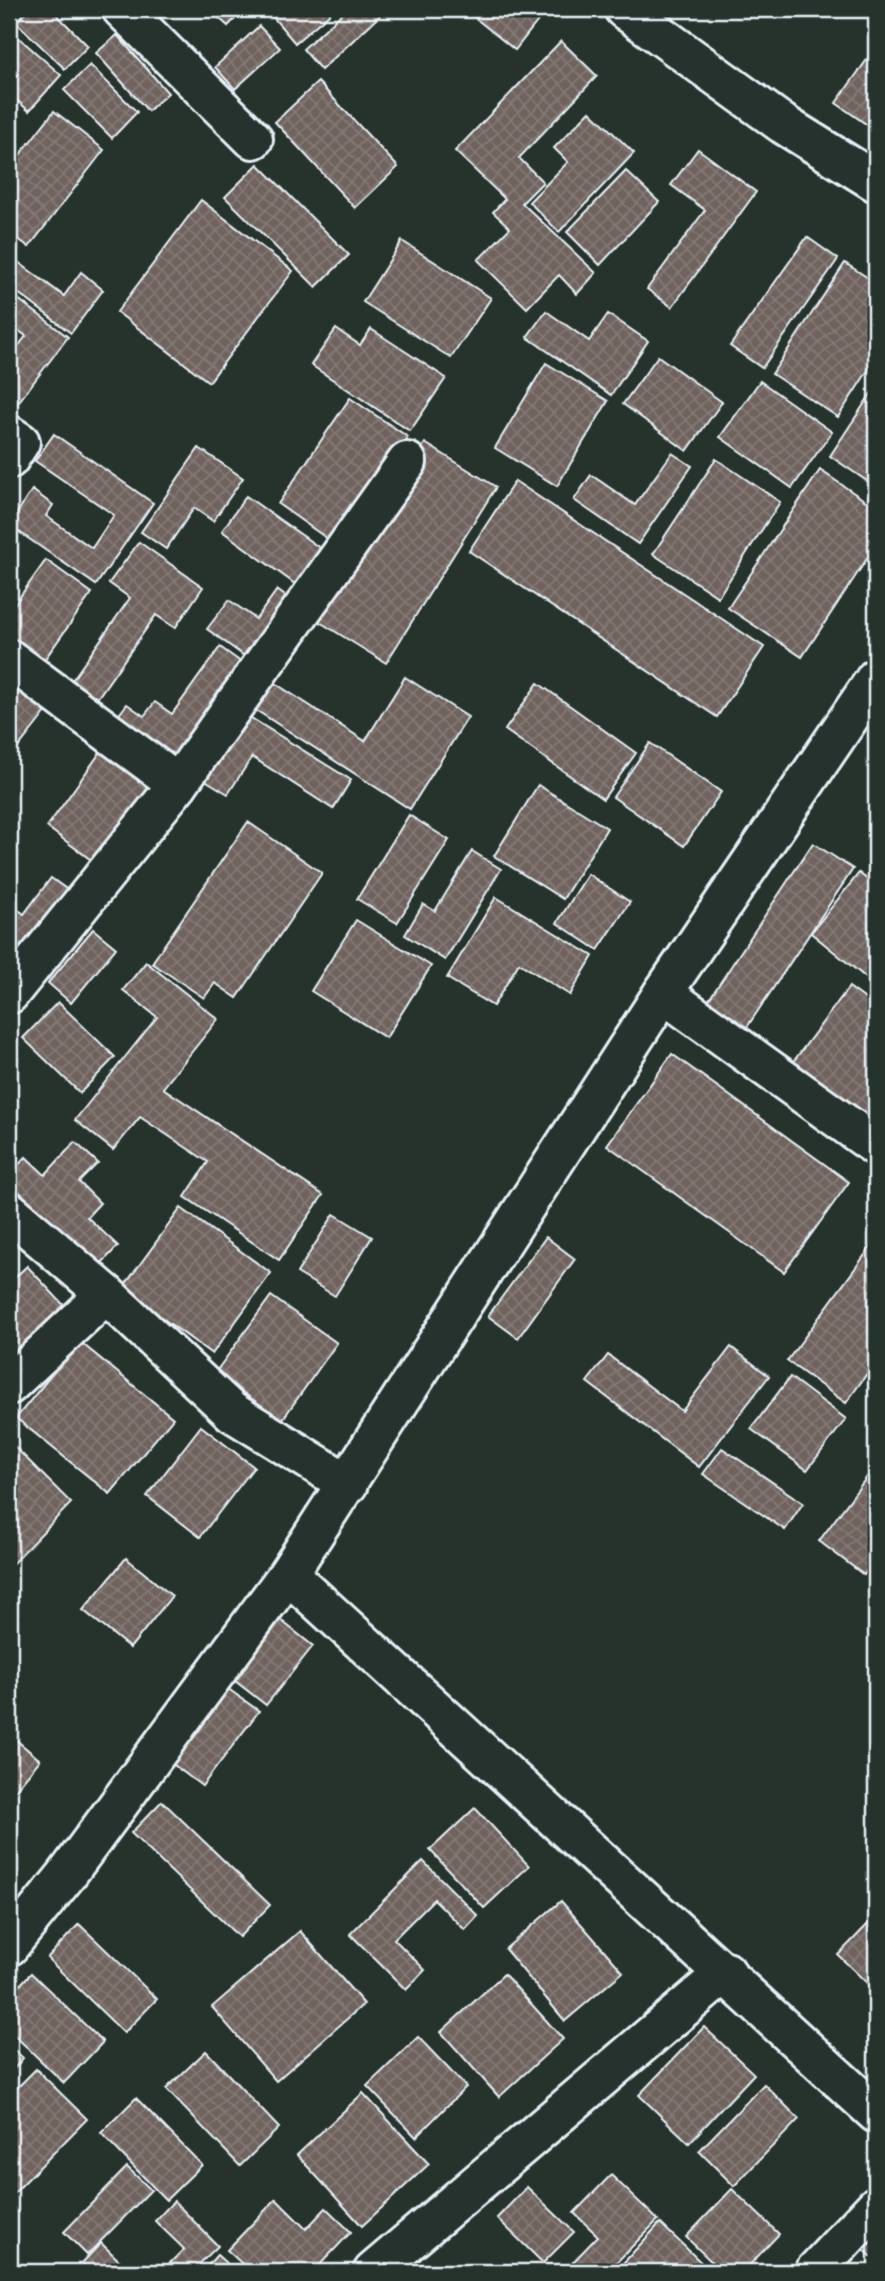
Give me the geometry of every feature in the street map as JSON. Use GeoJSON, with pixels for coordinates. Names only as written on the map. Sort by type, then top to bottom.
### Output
{"type":"FeatureCollection","features":[{"type":"Feature","properties":{"kind":"street"},"geometry":{"type":"LineString","coordinates":[[122,9],[253,139]]}},
{"type":"Feature","properties":{"kind":"street"},"geometry":{"type":"LineString","coordinates":[[624,9],[783,124],[876,182]]}},
{"type":"Feature","properties":{"kind":"street"},"geometry":{"type":"LineString","coordinates":[[9,435],[20,442],[9,458]]}},
{"type":"Feature","properties":{"kind":"street"},"geometry":{"type":"LineString","coordinates":[[9,994],[178,784],[407,461]]}},
{"type":"Feature","properties":{"kind":"street"},"geometry":{"type":"LineString","coordinates":[[9,659],[178,784]]}},
{"type":"Feature","properties":{"kind":"street"},"geometry":{"type":"LineString","coordinates":[[9,1947],[65,1877],[288,1574],[663,993],[874,686]]}},
{"type":"Feature","properties":{"kind":"street"},"geometry":{"type":"LineString","coordinates":[[663,993],[876,1146]]}},
{"type":"Feature","properties":{"kind":"street"},"geometry":{"type":"LineString","coordinates":[[9,1211],[106,1294],[232,1412],[348,1484]]}},
{"type":"Feature","properties":{"kind":"street"},"geometry":{"type":"LineString","coordinates":[[9,1385],[106,1294]]}},
{"type":"Feature","properties":{"kind":"street"},"geometry":{"type":"LineString","coordinates":[[288,1574],[726,1972],[876,2113]]}},
{"type":"Feature","properties":{"kind":"street"},"geometry":{"type":"LineString","coordinates":[[373,2272],[726,1972]]}},
{"type":"Feature","properties":{"kind":"street"},"geometry":{"type":"LineString","coordinates":[[814,2272],[876,2206]]}},
{"type":"Feature","properties":{"kind":"building"},"geometry":{"type":"Polygon","coordinates":[[[29,9],[51,9],[88,46],[65,69],[16,22],[29,9]]]}},
{"type":"Feature","properties":{"kind":"building"},"geometry":{"type":"Polygon","coordinates":[[[209,9],[241,9],[243,11],[228,26],[209,9]]]}},
{"type":"Feature","properties":{"kind":"building"},"geometry":{"type":"Polygon","coordinates":[[[266,9],[335,9],[295,43],[266,9]]]}},
{"type":"Feature","properties":{"kind":"building"},"geometry":{"type":"Polygon","coordinates":[[[347,9],[387,9],[321,70],[303,49],[347,9]]]}},
{"type":"Feature","properties":{"kind":"building"},"geometry":{"type":"Polygon","coordinates":[[[464,9],[539,9],[544,13],[515,50],[464,9]]]}},
{"type":"Feature","properties":{"kind":"building"},"geometry":{"type":"Polygon","coordinates":[[[259,26],[280,48],[235,89],[215,67],[259,26]]]}},
{"type":"Feature","properties":{"kind":"building"},"geometry":{"type":"Polygon","coordinates":[[[9,29],[61,75],[29,111],[9,93],[9,29]]]}},
{"type":"Feature","properties":{"kind":"building"},"geometry":{"type":"Polygon","coordinates":[[[117,35],[168,93],[148,111],[96,53],[117,35]]]}},
{"type":"Feature","properties":{"kind":"building"},"geometry":{"type":"Polygon","coordinates":[[[561,41],[597,76],[519,158],[543,182],[522,203],[596,273],[577,294],[559,275],[527,308],[478,260],[510,228],[493,212],[505,199],[455,151],[561,41]]]}},
{"type":"Feature","properties":{"kind":"building"},"geometry":{"type":"Polygon","coordinates":[[[876,47],[876,131],[836,103],[876,47]]]}},
{"type":"Feature","properties":{"kind":"building"},"geometry":{"type":"Polygon","coordinates":[[[90,65],[137,112],[112,138],[64,90],[90,65]]]}},
{"type":"Feature","properties":{"kind":"building"},"geometry":{"type":"Polygon","coordinates":[[[318,82],[398,167],[355,208],[275,122],[318,82]]]}},
{"type":"Feature","properties":{"kind":"building"},"geometry":{"type":"Polygon","coordinates":[[[54,111],[104,150],[29,247],[9,232],[9,169],[54,111]]]}},
{"type":"Feature","properties":{"kind":"building"},"geometry":{"type":"Polygon","coordinates":[[[590,111],[634,153],[559,232],[529,202],[568,162],[554,148],[590,111]]]}},
{"type":"Feature","properties":{"kind":"building"},"geometry":{"type":"Polygon","coordinates":[[[698,149],[756,192],[672,307],[647,289],[705,210],[671,185],[698,149]]]}},
{"type":"Feature","properties":{"kind":"building"},"geometry":{"type":"Polygon","coordinates":[[[258,164],[349,255],[316,287],[225,197],[258,164]]]}},
{"type":"Feature","properties":{"kind":"building"},"geometry":{"type":"Polygon","coordinates":[[[626,171],[659,202],[600,265],[567,232],[626,171]]]}},
{"type":"Feature","properties":{"kind":"building"},"geometry":{"type":"Polygon","coordinates":[[[201,200],[293,271],[209,382],[117,312],[201,200]]]}},
{"type":"Feature","properties":{"kind":"building"},"geometry":{"type":"Polygon","coordinates":[[[807,237],[838,259],[762,368],[730,346],[807,237]]]}},
{"type":"Feature","properties":{"kind":"building"},"geometry":{"type":"Polygon","coordinates":[[[402,241],[491,298],[451,358],[363,302],[402,241]]]}},
{"type":"Feature","properties":{"kind":"building"},"geometry":{"type":"Polygon","coordinates":[[[18,262],[64,296],[81,272],[103,290],[71,333],[9,286],[9,275],[18,262]]]}},
{"type":"Feature","properties":{"kind":"building"},"geometry":{"type":"Polygon","coordinates":[[[845,263],[876,283],[876,358],[838,417],[772,374],[845,263]]]}},
{"type":"Feature","properties":{"kind":"building"},"geometry":{"type":"Polygon","coordinates":[[[9,292],[68,337],[10,413],[9,358],[26,336],[9,324],[9,292]]]}},
{"type":"Feature","properties":{"kind":"building"},"geometry":{"type":"Polygon","coordinates":[[[546,311],[589,341],[608,314],[648,341],[611,395],[527,337],[546,311]]]}},
{"type":"Feature","properties":{"kind":"building"},"geometry":{"type":"Polygon","coordinates":[[[336,329],[360,345],[371,329],[446,378],[410,431],[311,365],[336,329]]]}},
{"type":"Feature","properties":{"kind":"building"},"geometry":{"type":"Polygon","coordinates":[[[658,356],[722,402],[687,451],[623,404],[658,356]]]}},
{"type":"Feature","properties":{"kind":"building"},"geometry":{"type":"Polygon","coordinates":[[[546,363],[608,401],[557,486],[495,448],[546,363]]]}},
{"type":"Feature","properties":{"kind":"building"},"geometry":{"type":"Polygon","coordinates":[[[760,381],[832,432],[792,488],[720,437],[760,381]]]}},
{"type":"Feature","properties":{"kind":"building"},"geometry":{"type":"Polygon","coordinates":[[[876,386],[876,487],[830,456],[876,386]]]}},
{"type":"Feature","properties":{"kind":"building"},"geometry":{"type":"Polygon","coordinates":[[[350,398],[408,437],[335,544],[278,504],[350,398]]]}},
{"type":"Feature","properties":{"kind":"building"},"geometry":{"type":"Polygon","coordinates":[[[54,434],[153,503],[96,585],[9,525],[32,490],[53,505],[46,516],[92,548],[114,515],[35,461],[54,434]]]}},
{"type":"Feature","properties":{"kind":"building"},"geometry":{"type":"Polygon","coordinates":[[[425,443],[496,487],[386,663],[315,619],[425,443]]]}},
{"type":"Feature","properties":{"kind":"building"},"geometry":{"type":"Polygon","coordinates":[[[199,448],[243,478],[213,521],[194,508],[166,549],[141,532],[199,448]]]}},
{"type":"Feature","properties":{"kind":"building"},"geometry":{"type":"Polygon","coordinates":[[[672,453],[692,466],[638,544],[574,500],[591,475],[635,505],[672,453]]]}},
{"type":"Feature","properties":{"kind":"building"},"geometry":{"type":"Polygon","coordinates":[[[716,459],[780,502],[718,597],[653,554],[716,459]]]}},
{"type":"Feature","properties":{"kind":"building"},"geometry":{"type":"Polygon","coordinates":[[[820,470],[876,508],[876,545],[802,657],[728,608],[820,470]]]}},
{"type":"Feature","properties":{"kind":"building"},"geometry":{"type":"Polygon","coordinates":[[[515,481],[764,647],[717,717],[469,551],[515,481]]]}},
{"type":"Feature","properties":{"kind":"building"},"geometry":{"type":"Polygon","coordinates":[[[246,496],[327,553],[302,589],[222,531],[246,496]]]}},
{"type":"Feature","properties":{"kind":"building"},"geometry":{"type":"Polygon","coordinates":[[[139,542],[203,587],[175,628],[156,615],[91,707],[66,689],[130,598],[109,583],[139,542]]]}},
{"type":"Feature","properties":{"kind":"building"},"geometry":{"type":"Polygon","coordinates":[[[46,560],[92,593],[37,670],[9,650],[9,612],[46,560]]]}},
{"type":"Feature","properties":{"kind":"building"},"geometry":{"type":"Polygon","coordinates":[[[277,590],[296,604],[254,663],[207,629],[229,600],[256,619],[277,590]]]}},
{"type":"Feature","properties":{"kind":"building"},"geometry":{"type":"Polygon","coordinates":[[[220,647],[249,668],[174,770],[111,725],[127,704],[144,716],[155,702],[172,714],[220,647]]]}},
{"type":"Feature","properties":{"kind":"building"},"geometry":{"type":"Polygon","coordinates":[[[9,677],[49,708],[9,759],[9,677]]]}},
{"type":"Feature","properties":{"kind":"building"},"geometry":{"type":"Polygon","coordinates":[[[405,677],[468,717],[410,809],[251,707],[270,680],[365,741],[405,677]]]}},
{"type":"Feature","properties":{"kind":"building"},"geometry":{"type":"Polygon","coordinates":[[[538,683],[636,753],[603,799],[505,730],[538,683]]]}},
{"type":"Feature","properties":{"kind":"building"},"geometry":{"type":"Polygon","coordinates":[[[243,713],[351,780],[333,809],[252,757],[228,794],[202,778],[243,713]]]}},
{"type":"Feature","properties":{"kind":"building"},"geometry":{"type":"Polygon","coordinates":[[[650,743],[721,792],[684,846],[613,797],[650,743]]]}},
{"type":"Feature","properties":{"kind":"building"},"geometry":{"type":"Polygon","coordinates":[[[102,750],[158,791],[102,868],[47,827],[102,750]]]}},
{"type":"Feature","properties":{"kind":"building"},"geometry":{"type":"Polygon","coordinates":[[[538,785],[607,828],[563,899],[494,856],[538,785]]]}},
{"type":"Feature","properties":{"kind":"building"},"geometry":{"type":"Polygon","coordinates":[[[409,815],[449,840],[397,923],[357,899],[409,815]]]}},
{"type":"Feature","properties":{"kind":"building"},"geometry":{"type":"Polygon","coordinates":[[[248,822],[322,873],[237,998],[215,983],[204,998],[152,963],[248,822]]]}},
{"type":"Feature","properties":{"kind":"building"},"geometry":{"type":"Polygon","coordinates":[[[813,843],[853,869],[741,1036],[702,1010],[813,843]]]}},
{"type":"Feature","properties":{"kind":"building"},"geometry":{"type":"Polygon","coordinates":[[[472,851],[501,869],[445,960],[405,935],[423,904],[435,911],[472,851]]]}},
{"type":"Feature","properties":{"kind":"building"},"geometry":{"type":"Polygon","coordinates":[[[859,873],[876,886],[876,986],[811,933],[859,873]]]}},
{"type":"Feature","properties":{"kind":"building"},"geometry":{"type":"Polygon","coordinates":[[[588,874],[630,902],[598,950],[557,923],[588,874]]]}},
{"type":"Feature","properties":{"kind":"building"},"geometry":{"type":"Polygon","coordinates":[[[51,878],[76,896],[32,956],[9,939],[9,903],[24,914],[51,878]]]}},
{"type":"Feature","properties":{"kind":"building"},"geometry":{"type":"Polygon","coordinates":[[[496,897],[593,956],[570,995],[519,963],[493,1006],[447,978],[496,897]]]}},
{"type":"Feature","properties":{"kind":"building"},"geometry":{"type":"Polygon","coordinates":[[[356,920],[431,966],[386,1038],[311,991],[356,920]]]}},
{"type":"Feature","properties":{"kind":"building"},"geometry":{"type":"Polygon","coordinates":[[[93,929],[116,948],[71,1003],[48,983],[93,929]]]}},
{"type":"Feature","properties":{"kind":"building"},"geometry":{"type":"Polygon","coordinates":[[[146,962],[218,1019],[163,1088],[323,1195],[279,1260],[185,1197],[208,1162],[140,1117],[113,1150],[75,1120],[157,1017],[123,990],[146,962]]]}},
{"type":"Feature","properties":{"kind":"building"},"geometry":{"type":"Polygon","coordinates":[[[849,987],[876,1007],[876,1125],[790,1066],[849,987]]]}},
{"type":"Feature","properties":{"kind":"building"},"geometry":{"type":"Polygon","coordinates":[[[58,1002],[115,1057],[80,1093],[23,1038],[58,1002]]]}},
{"type":"Feature","properties":{"kind":"building"},"geometry":{"type":"Polygon","coordinates":[[[672,1054],[849,1182],[784,1272],[607,1145],[672,1054]]]}},
{"type":"Feature","properties":{"kind":"building"},"geometry":{"type":"Polygon","coordinates":[[[75,1142],[98,1163],[79,1182],[100,1203],[87,1217],[118,1246],[98,1267],[9,1182],[9,1175],[26,1157],[45,1175],[75,1142]]]}},
{"type":"Feature","properties":{"kind":"building"},"geometry":{"type":"Polygon","coordinates":[[[181,1208],[271,1273],[212,1354],[122,1289],[181,1208]]]}},
{"type":"Feature","properties":{"kind":"building"},"geometry":{"type":"Polygon","coordinates":[[[334,1214],[372,1237],[335,1296],[297,1273],[334,1214]]]}},
{"type":"Feature","properties":{"kind":"building"},"geometry":{"type":"Polygon","coordinates":[[[546,1237],[575,1259],[518,1338],[488,1316],[546,1237]]]}},
{"type":"Feature","properties":{"kind":"building"},"geometry":{"type":"Polygon","coordinates":[[[876,1240],[876,1361],[846,1403],[787,1361],[876,1240]]]}},
{"type":"Feature","properties":{"kind":"building"},"geometry":{"type":"Polygon","coordinates":[[[27,1266],[72,1314],[9,1374],[9,1283],[27,1266]]]}},
{"type":"Feature","properties":{"kind":"building"},"geometry":{"type":"Polygon","coordinates":[[[271,1296],[337,1343],[282,1420],[215,1373],[271,1296]]]}},
{"type":"Feature","properties":{"kind":"building"},"geometry":{"type":"Polygon","coordinates":[[[79,1341],[173,1418],[110,1494],[16,1418],[79,1341]]]}},
{"type":"Feature","properties":{"kind":"building"},"geometry":{"type":"Polygon","coordinates":[[[731,1347],[769,1376],[699,1467],[587,1382],[608,1355],[682,1411],[731,1347]]]}},
{"type":"Feature","properties":{"kind":"building"},"geometry":{"type":"Polygon","coordinates":[[[790,1377],[846,1419],[807,1470],[751,1429],[790,1377]]]}},
{"type":"Feature","properties":{"kind":"building"},"geometry":{"type":"Polygon","coordinates":[[[201,1426],[254,1467],[200,1537],[147,1496],[201,1426]]]}},
{"type":"Feature","properties":{"kind":"building"},"geometry":{"type":"Polygon","coordinates":[[[9,1441],[71,1503],[9,1567],[9,1441]]]}},
{"type":"Feature","properties":{"kind":"building"},"geometry":{"type":"Polygon","coordinates":[[[722,1448],[803,1503],[785,1530],[703,1474],[722,1448]]]}},
{"type":"Feature","properties":{"kind":"building"},"geometry":{"type":"Polygon","coordinates":[[[876,1465],[876,1559],[864,1575],[819,1541],[876,1465]]]}},
{"type":"Feature","properties":{"kind":"building"},"geometry":{"type":"Polygon","coordinates":[[[126,1558],[172,1596],[130,1648],[83,1610],[126,1558]]]}},
{"type":"Feature","properties":{"kind":"building"},"geometry":{"type":"Polygon","coordinates":[[[278,1618],[313,1646],[266,1705],[230,1677],[278,1618]]]}},
{"type":"Feature","properties":{"kind":"building"},"geometry":{"type":"Polygon","coordinates":[[[227,1688],[259,1711],[202,1786],[170,1762],[227,1688]]]}},
{"type":"Feature","properties":{"kind":"building"},"geometry":{"type":"Polygon","coordinates":[[[9,1734],[40,1760],[9,1798],[9,1734]]]}},
{"type":"Feature","properties":{"kind":"building"},"geometry":{"type":"Polygon","coordinates":[[[162,1801],[270,1905],[239,1937],[131,1833],[162,1801]]]}},
{"type":"Feature","properties":{"kind":"building"},"geometry":{"type":"Polygon","coordinates":[[[475,1808],[529,1866],[484,1908],[430,1850],[475,1808]]]}},
{"type":"Feature","properties":{"kind":"building"},"geometry":{"type":"Polygon","coordinates":[[[423,1861],[478,1916],[465,1930],[434,1899],[394,1939],[425,1970],[406,1990],[350,1934],[423,1861]]]}},
{"type":"Feature","properties":{"kind":"building"},"geometry":{"type":"Polygon","coordinates":[[[561,1901],[623,1972],[565,2021],[505,1949],[561,1901]]]}},
{"type":"Feature","properties":{"kind":"building"},"geometry":{"type":"Polygon","coordinates":[[[876,1916],[876,1992],[838,1955],[876,1916]]]}},
{"type":"Feature","properties":{"kind":"building"},"geometry":{"type":"Polygon","coordinates":[[[79,1924],[157,1999],[124,2033],[47,1958],[79,1924]]]}},
{"type":"Feature","properties":{"kind":"building"},"geometry":{"type":"Polygon","coordinates":[[[300,1931],[364,2004],[276,2081],[212,2007],[300,1931]]]}},
{"type":"Feature","properties":{"kind":"building"},"geometry":{"type":"Polygon","coordinates":[[[31,1973],[103,2042],[64,2083],[9,2030],[9,1997],[31,1973]]]}},
{"type":"Feature","properties":{"kind":"building"},"geometry":{"type":"Polygon","coordinates":[[[504,1974],[563,2039],[499,2097],[441,2032],[504,1974]]]}},
{"type":"Feature","properties":{"kind":"building"},"geometry":{"type":"Polygon","coordinates":[[[704,2027],[754,2074],[689,2143],[639,2095],[704,2027]]]}},
{"type":"Feature","properties":{"kind":"building"},"geometry":{"type":"Polygon","coordinates":[[[418,2037],[466,2087],[416,2137],[367,2086],[418,2037]]]}},
{"type":"Feature","properties":{"kind":"building"},"geometry":{"type":"Polygon","coordinates":[[[9,2045],[23,2058],[9,2075],[9,2045]]]}},
{"type":"Feature","properties":{"kind":"building"},"geometry":{"type":"Polygon","coordinates":[[[206,2051],[279,2128],[240,2166],[166,2089],[206,2051]]]}},
{"type":"Feature","properties":{"kind":"building"},"geometry":{"type":"Polygon","coordinates":[[[36,2069],[87,2119],[12,2195],[9,2192],[9,2096],[36,2069]]]}},
{"type":"Feature","properties":{"kind":"building"},"geometry":{"type":"Polygon","coordinates":[[[764,2084],[799,2119],[734,2186],[699,2151],[764,2084]]]}},
{"type":"Feature","properties":{"kind":"building"},"geometry":{"type":"Polygon","coordinates":[[[363,2093],[429,2164],[362,2226],[297,2155],[363,2093]]]}},
{"type":"Feature","properties":{"kind":"building"},"geometry":{"type":"Polygon","coordinates":[[[136,2098],[202,2165],[166,2200],[101,2133],[136,2098]]]}},
{"type":"Feature","properties":{"kind":"building"},"geometry":{"type":"Polygon","coordinates":[[[127,2167],[151,2190],[87,2255],[64,2232],[127,2167]]]}},
{"type":"Feature","properties":{"kind":"building"},"geometry":{"type":"Polygon","coordinates":[[[611,2175],[658,2220],[607,2272],[582,2272],[572,2263],[598,2236],[574,2213],[611,2175]]]}},
{"type":"Feature","properties":{"kind":"building"},"geometry":{"type":"Polygon","coordinates":[[[527,2187],[574,2232],[543,2263],[497,2218],[527,2187]]]}},
{"type":"Feature","properties":{"kind":"building"},"geometry":{"type":"Polygon","coordinates":[[[732,2189],[779,2234],[743,2272],[722,2272],[686,2237],[732,2189]]]}},
{"type":"Feature","properties":{"kind":"building"},"geometry":{"type":"Polygon","coordinates":[[[276,2199],[306,2229],[326,2208],[351,2232],[313,2272],[251,2272],[227,2250],[276,2199]]]}},
{"type":"Feature","properties":{"kind":"building"},"geometry":{"type":"Polygon","coordinates":[[[174,2201],[218,2246],[191,2272],[161,2272],[184,2249],[155,2221],[174,2201]]]}},
{"type":"Feature","properties":{"kind":"building"},"geometry":{"type":"Polygon","coordinates":[[[876,2222],[876,2261],[857,2243],[876,2222]]]}},
{"type":"Feature","properties":{"kind":"building"},"geometry":{"type":"Polygon","coordinates":[[[660,2223],[711,2272],[615,2272],[660,2223]]]}},
{"type":"Feature","properties":{"kind":"building"},"geometry":{"type":"Polygon","coordinates":[[[101,2243],[131,2272],[91,2272],[82,2263],[101,2243]]]}},
{"type":"Feature","properties":{"kind":"building"},"geometry":{"type":"Polygon","coordinates":[[[217,2255],[236,2272],[202,2272],[217,2255]]]}}]}
